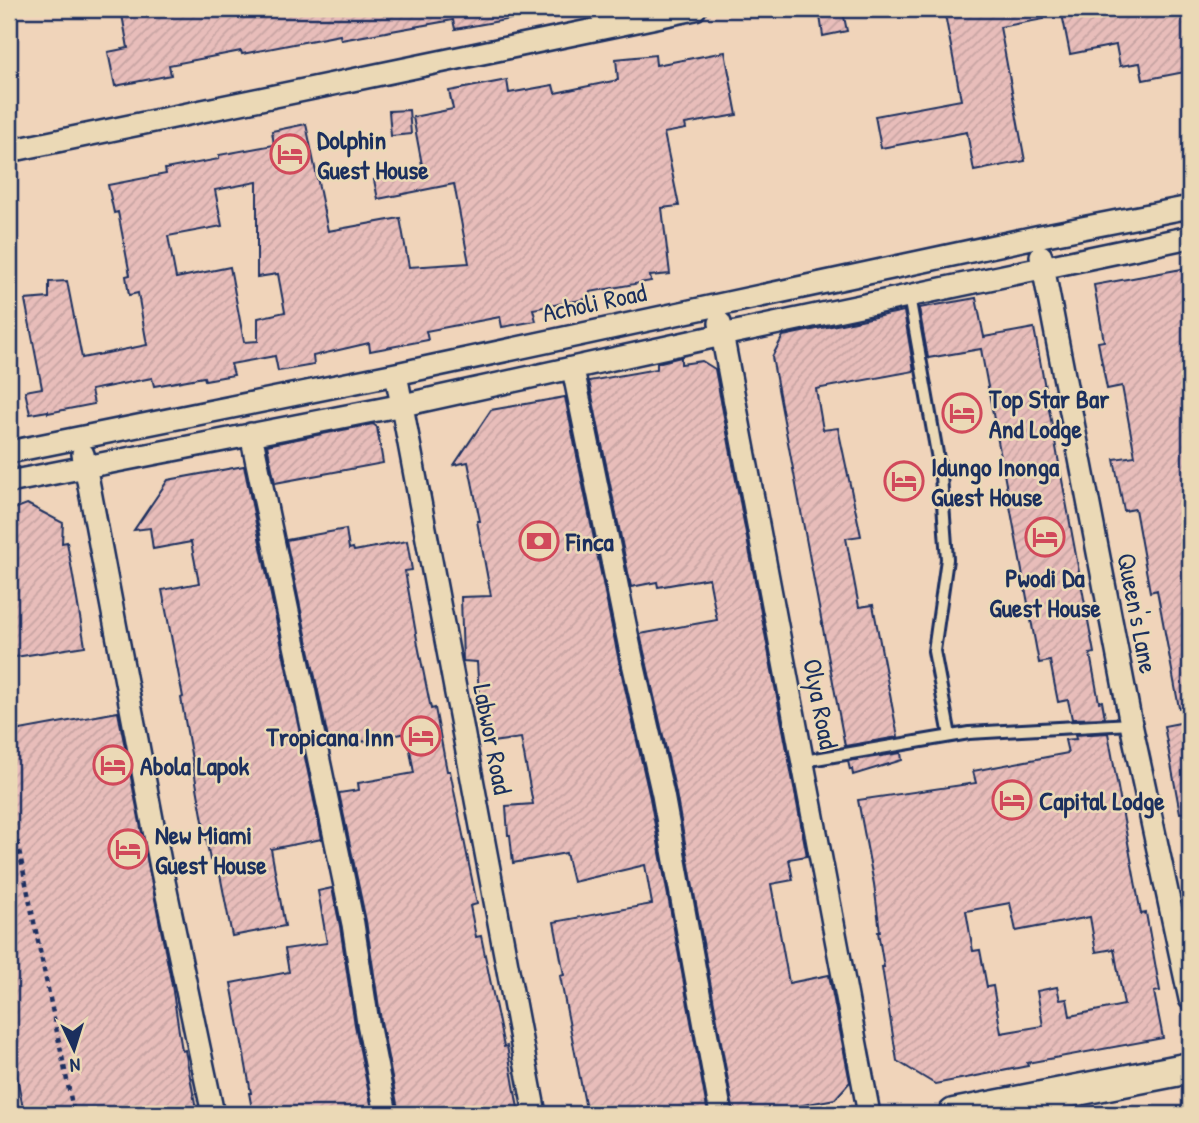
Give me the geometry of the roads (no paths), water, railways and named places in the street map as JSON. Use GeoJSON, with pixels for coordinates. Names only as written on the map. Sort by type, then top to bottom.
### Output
{"type":"FeatureCollection","features":[{"type":"Feature","properties":{"kind":"main road"},"geometry":{"type":"LineString","coordinates":[[954,1114],[1042,1106],[1190,1068]]}},
{"type":"Feature","properties":{"kind":"street"},"geometry":{"type":"LineString","coordinates":[[9,151],[613,18],[695,9]]}},
{"type":"Feature","properties":{"kind":"street","name":"Acholi Road"},"geometry":{"type":"LineString","coordinates":[[9,452],[396,374],[715,304],[1190,206]]}},
{"type":"Feature","properties":{"kind":"street","name":"Queen's Lane"},"geometry":{"type":"LineString","coordinates":[[1037,237],[1131,724],[1190,999]]}},
{"type":"Feature","properties":{"kind":"street"},"geometry":{"type":"LineString","coordinates":[[9,482],[403,405],[1190,237]]}},
{"type":"Feature","properties":{"kind":"street","name":"Olya Road"},"geometry":{"type":"LineString","coordinates":[[715,304],[869,1114]]}},
{"type":"Feature","properties":{"kind":"street"},"geometry":{"type":"LineString","coordinates":[[573,369],[633,663],[663,794],[720,1114]]}},
{"type":"Feature","properties":{"kind":"street","name":"Labwor Road"},"geometry":{"type":"LineString","coordinates":[[396,374],[535,1114]]}},
{"type":"Feature","properties":{"kind":"street"},"geometry":{"type":"LineString","coordinates":[[251,434],[353,924],[368,1023],[386,1114]]}},
{"type":"Feature","properties":{"kind":"street"},"geometry":{"type":"LineString","coordinates":[[80,438],[161,867],[213,1114]]}},
{"type":"Feature","properties":{"kind":"lane"},"geometry":{"type":"LineString","coordinates":[[909,296],[941,476],[947,559],[934,650],[950,736]]}},
{"type":"Feature","properties":{"kind":"lane"},"geometry":{"type":"LineString","coordinates":[[804,761],[968,733],[1131,724]]}},
{"type":"Feature","properties":{"kind":"place","name":"Dolphin Guest House"},"geometry":{"type":"Point","coordinates":[290,154]}},
{"type":"Feature","properties":{"kind":"place","name":"Top Star Bar And Lodge"},"geometry":{"type":"Point","coordinates":[962,413]}},
{"type":"Feature","properties":{"kind":"place","name":"Idungo Inonga Guest House"},"geometry":{"type":"Point","coordinates":[904,481]}},
{"type":"Feature","properties":{"kind":"place","name":"Pwodi Da Guest House"},"geometry":{"type":"Point","coordinates":[1045,537]}},
{"type":"Feature","properties":{"kind":"place","name":"Finca"},"geometry":{"type":"Point","coordinates":[539,541]}},
{"type":"Feature","properties":{"kind":"place","name":"Tropicana Inn"},"geometry":{"type":"Point","coordinates":[421,736]}},
{"type":"Feature","properties":{"kind":"place","name":"Abola Lapok"},"geometry":{"type":"Point","coordinates":[113,765]}},
{"type":"Feature","properties":{"kind":"place","name":"Capital Lodge"},"geometry":{"type":"Point","coordinates":[1012,800]}},
{"type":"Feature","properties":{"kind":"place","name":"New Miami Guest House"},"geometry":{"type":"Point","coordinates":[128,849]}}]}
